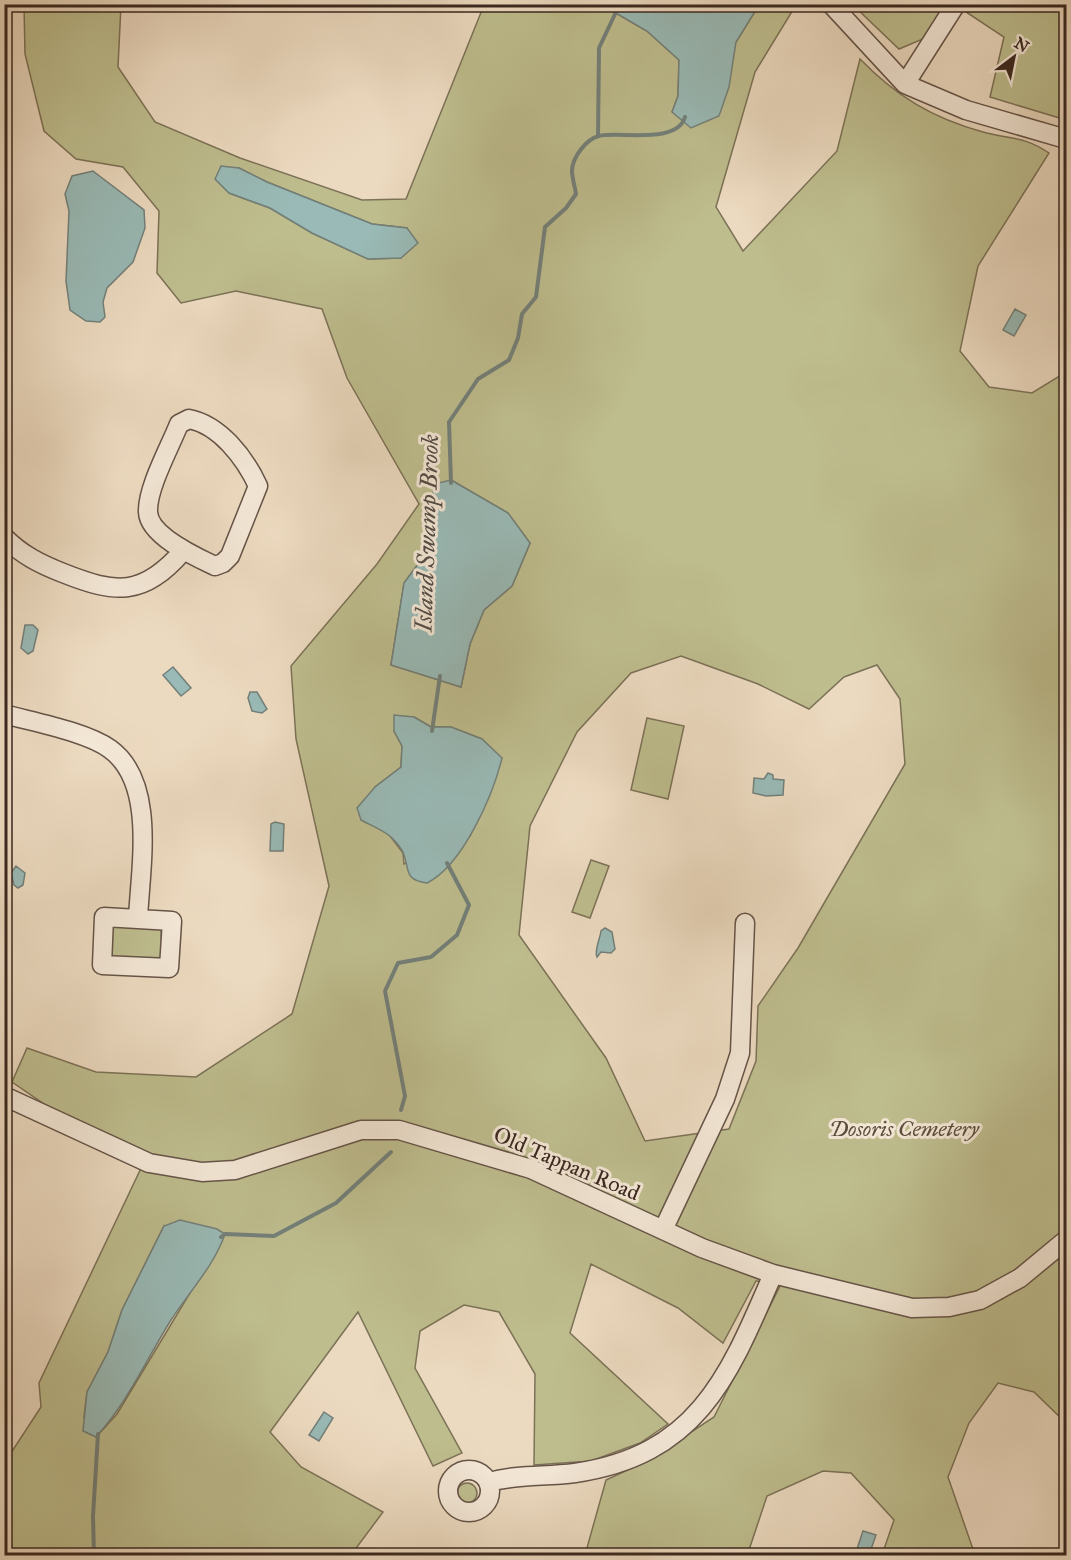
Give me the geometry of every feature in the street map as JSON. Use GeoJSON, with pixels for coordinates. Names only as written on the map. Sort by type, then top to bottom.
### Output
{"type":"FeatureCollection","features":[{"type":"Feature","properties":{"kind":"street"},"geometry":{"type":"LineString","coordinates":[[831,4],[905,84],[966,110],[1066,139]]}},
{"type":"Feature","properties":{"kind":"street"},"geometry":{"type":"LineString","coordinates":[[905,84],[956,4]]}},
{"type":"Feature","properties":{"kind":"street"},"geometry":{"type":"LineString","coordinates":[[189,419],[198,421],[218,432],[249,466],[258,486],[230,556],[223,563],[215,566],[183,550],[154,527],[148,513],[152,492],[179,424],[189,419]]}},
{"type":"Feature","properties":{"kind":"street"},"geometry":{"type":"LineString","coordinates":[[4,537],[19,552],[33,561],[90,583],[117,588],[138,586],[154,577],[168,568],[183,550]]}},
{"type":"Feature","properties":{"kind":"street"},"geometry":{"type":"LineString","coordinates":[[4,714],[88,738],[110,749],[126,767],[136,784],[142,805],[138,919]]}},
{"type":"Feature","properties":{"kind":"street"},"geometry":{"type":"LineString","coordinates":[[104,917],[138,919],[172,921],[170,968],[102,965],[104,917]]}},
{"type":"Feature","properties":{"kind":"street"},"geometry":{"type":"LineString","coordinates":[[663,1230],[725,1099],[740,1053],[745,923]]}},
{"type":"Feature","properties":{"kind":"street","name":"Old Tappan Road"},"geometry":{"type":"LineString","coordinates":[[4,1096],[149,1163],[202,1172],[235,1170],[361,1130],[399,1130],[531,1169],[663,1230],[773,1274],[912,1308],[949,1307],[981,1300],[1020,1278],[1066,1240]]}},
{"type":"Feature","properties":{"kind":"street"},"geometry":{"type":"LineString","coordinates":[[489,1482],[516,1476],[575,1473],[609,1465],[648,1450],[682,1428],[703,1409],[725,1379],[773,1274]]}},
{"type":"Feature","properties":{"kind":"green space"},"geometry":{"type":"Polygon","coordinates":[[[971,4],[1066,5],[1066,120],[990,97],[1004,37],[966,12],[971,4]]]}},
{"type":"Feature","properties":{"kind":"green space","name":"Dosoris Cemetery"},"geometry":{"type":"Polygon","coordinates":[[[24,5],[121,5],[118,67],[155,122],[240,158],[362,200],[406,199],[484,5],[602,5],[647,31],[679,60],[678,96],[672,112],[736,42],[759,5],[796,5],[755,72],[716,207],[743,251],[837,151],[860,59],[901,95],[931,113],[983,132],[1031,143],[1049,153],[978,266],[960,351],[989,387],[1032,393],[1066,372],[1066,1423],[1034,1392],[998,1383],[969,1423],[948,1477],[975,1555],[882,1555],[894,1520],[851,1473],[823,1471],[767,1496],[749,1550],[751,1555],[585,1555],[606,1480],[649,1460],[714,1417],[781,1284],[756,1281],[723,1343],[678,1308],[591,1264],[570,1333],[668,1424],[640,1443],[591,1461],[534,1465],[535,1374],[499,1312],[464,1305],[420,1331],[415,1368],[462,1453],[433,1466],[358,1312],[270,1432],[301,1467],[383,1512],[351,1555],[5,1556],[5,1462],[41,1407],[39,1383],[143,1164],[53,1110],[12,1082],[27,1048],[96,1072],[196,1077],[292,1014],[329,886],[296,739],[291,666],[377,564],[419,504],[347,378],[322,309],[236,291],[181,303],[157,273],[159,211],[123,167],[76,159],[44,131],[25,54],[24,5]],[[239,168],[229,193],[270,208],[312,233],[368,259],[401,258],[407,228],[372,224],[267,182],[239,168]],[[451,480],[431,523],[427,552],[404,583],[391,665],[461,687],[470,644],[484,610],[512,586],[530,543],[508,513],[451,480]],[[681,656],[631,673],[577,732],[530,826],[519,935],[606,1058],[645,1141],[729,1129],[756,1061],[758,1006],[798,948],[905,764],[900,699],[877,665],[844,677],[809,709],[758,684],[681,656]],[[414,717],[394,731],[402,746],[401,767],[375,787],[390,836],[403,853],[404,864],[470,836],[481,809],[482,739],[451,727],[431,727],[414,717]],[[164,1226],[122,1310],[108,1352],[87,1392],[84,1417],[96,1437],[117,1414],[193,1288],[164,1226]]]}},
{"type":"Feature","properties":{"kind":"green space"},"geometry":{"type":"Polygon","coordinates":[[[853,5],[945,5],[923,39],[899,49],[853,5]]]}},
{"type":"Feature","properties":{"kind":"green space"},"geometry":{"type":"Polygon","coordinates":[[[647,718],[684,726],[668,799],[631,790],[647,718]]]}},
{"type":"Feature","properties":{"kind":"green space"},"geometry":{"type":"Polygon","coordinates":[[[591,860],[609,866],[590,918],[572,912],[591,860]]]}},
{"type":"Feature","properties":{"kind":"green space"},"geometry":{"type":"Polygon","coordinates":[[[111,925],[161,928],[162,956],[159,959],[110,958],[111,925]]]}},
{"type":"Feature","properties":{"kind":"green space"},"geometry":{"type":"Polygon","coordinates":[[[463,1483],[471,1483],[477,1489],[477,1497],[471,1503],[463,1503],[457,1497],[457,1489],[463,1483]]]}},
{"type":"Feature","properties":{"kind":"water"},"geometry":{"type":"Polygon","coordinates":[[[602,5],[759,5],[736,42],[729,87],[719,116],[691,128],[672,112],[678,96],[679,60],[647,31],[602,5]]]}},
{"type":"Feature","properties":{"kind":"water"},"geometry":{"type":"Polygon","coordinates":[[[221,166],[239,168],[267,182],[372,224],[407,228],[418,243],[401,258],[368,259],[312,233],[270,208],[229,193],[215,179],[221,166]]]}},
{"type":"Feature","properties":{"kind":"water"},"geometry":{"type":"Polygon","coordinates":[[[93,171],[144,210],[145,228],[133,262],[107,288],[103,302],[105,317],[100,322],[86,321],[70,310],[66,281],[69,211],[65,194],[72,176],[93,171]]]}},
{"type":"Feature","properties":{"kind":"water"},"geometry":{"type":"Polygon","coordinates":[[[1015,309],[1026,315],[1014,336],[1003,330],[1015,309]]]}},
{"type":"Feature","properties":{"kind":"water"},"geometry":{"type":"Polygon","coordinates":[[[451,480],[508,513],[530,543],[512,586],[484,610],[470,644],[461,687],[391,665],[404,583],[427,552],[434,484],[451,480]]]}},
{"type":"Feature","properties":{"kind":"water"},"geometry":{"type":"Polygon","coordinates":[[[25,625],[33,625],[38,630],[33,651],[28,654],[21,648],[25,625]]]}},
{"type":"Feature","properties":{"kind":"water"},"geometry":{"type":"Polygon","coordinates":[[[173,667],[191,688],[181,696],[163,675],[173,667]]]}},
{"type":"Feature","properties":{"kind":"water"},"geometry":{"type":"Polygon","coordinates":[[[250,692],[257,692],[267,709],[262,713],[252,711],[248,698],[250,692]]]}},
{"type":"Feature","properties":{"kind":"water"},"geometry":{"type":"Polygon","coordinates":[[[394,715],[414,717],[431,727],[451,727],[482,739],[502,758],[492,791],[475,828],[453,861],[427,883],[419,882],[411,876],[403,852],[393,839],[361,820],[357,808],[375,787],[401,767],[402,746],[394,731],[394,715]]]}},
{"type":"Feature","properties":{"kind":"water"},"geometry":{"type":"Polygon","coordinates":[[[768,773],[773,775],[773,779],[784,780],[783,795],[766,796],[753,793],[754,778],[764,779],[768,773]]]}},
{"type":"Feature","properties":{"kind":"water"},"geometry":{"type":"Polygon","coordinates":[[[275,822],[284,824],[283,851],[270,851],[271,824],[275,822]]]}},
{"type":"Feature","properties":{"kind":"water"},"geometry":{"type":"Polygon","coordinates":[[[16,866],[25,873],[23,885],[18,888],[14,885],[11,873],[16,866]]]}},
{"type":"Feature","properties":{"kind":"water"},"geometry":{"type":"Polygon","coordinates":[[[605,928],[612,932],[615,949],[611,953],[601,952],[597,957],[601,931],[605,928]]]}},
{"type":"Feature","properties":{"kind":"water"},"geometry":{"type":"Polygon","coordinates":[[[180,1220],[217,1229],[225,1234],[214,1257],[171,1320],[118,1410],[96,1437],[83,1431],[87,1392],[108,1352],[122,1310],[164,1226],[180,1220]]]}},
{"type":"Feature","properties":{"kind":"water"},"geometry":{"type":"Polygon","coordinates":[[[324,1412],[333,1418],[319,1441],[309,1435],[324,1412]]]}},
{"type":"Feature","properties":{"kind":"water"},"geometry":{"type":"Polygon","coordinates":[[[863,1531],[876,1535],[869,1555],[855,1555],[863,1531]]]}},
{"type":"Feature","properties":{"kind":"waterway"},"geometry":{"type":"LineString","coordinates":[[598,136],[599,48],[616,12]]}},
{"type":"Feature","properties":{"kind":"waterway","name":"Island Swamp Brook"},"geometry":{"type":"LineString","coordinates":[[451,483],[449,422],[478,379],[509,360],[518,338],[522,314],[536,297],[545,227],[566,208],[576,194],[572,171],[577,155],[589,141],[599,136],[660,134],[680,126],[685,117]]}},
{"type":"Feature","properties":{"kind":"waterway","name":"Island Swamp Brook"},"geometry":{"type":"LineString","coordinates":[[432,731],[440,676]]}},
{"type":"Feature","properties":{"kind":"waterway","name":"Island Swamp Brook"},"geometry":{"type":"LineString","coordinates":[[401,1110],[405,1096],[385,991],[398,963],[431,957],[457,935],[469,905],[447,863]]}},
{"type":"Feature","properties":{"kind":"waterway","name":"Island Swamp Brook"},"geometry":{"type":"LineString","coordinates":[[221,1237],[225,1234],[274,1236],[336,1203],[391,1152]]}},
{"type":"Feature","properties":{"kind":"waterway","name":"Island Swamp Brook"},"geometry":{"type":"LineString","coordinates":[[94,1556],[93,1516],[98,1434]]}}]}
